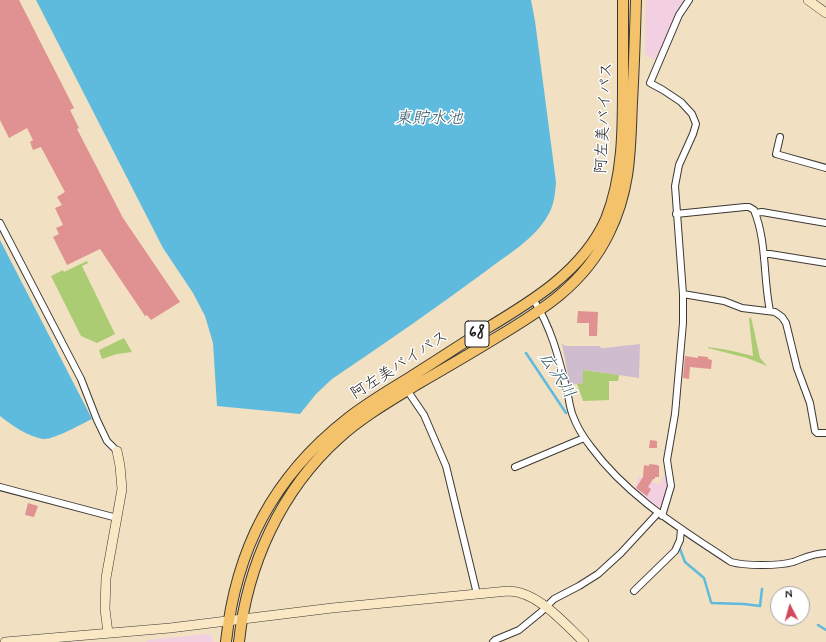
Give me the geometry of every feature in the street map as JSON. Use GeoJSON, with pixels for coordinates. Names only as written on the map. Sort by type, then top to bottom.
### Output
{"type":"FeatureCollection","features":[{"type":"Feature","properties":{"kind":"main road","name":"阿左美バイパス"},"geometry":{"type":"LineString","coordinates":[[226,642],[228,621],[238,577],[255,530],[272,500],[310,453],[336,428],[361,409],[533,299],[560,279],[583,255],[599,232],[612,201],[618,177],[622,143],[623,0]]}},
{"type":"Feature","properties":{"kind":"main road","name":"阿左美バイパス"},"geometry":{"type":"LineString","coordinates":[[239,642],[247,595],[269,531],[295,487],[313,464],[340,437],[381,407],[540,310],[567,289],[589,265],[608,234],[623,197],[628,174],[631,143],[636,0]]}},
{"type":"Feature","properties":{"kind":"street"},"geometry":{"type":"LineString","coordinates":[[493,642],[519,630],[554,599],[579,586],[606,567],[660,515],[671,486],[667,460],[676,406],[682,331],[683,294],[675,186],[679,165],[695,128],[695,120],[692,114],[681,102],[650,83],[679,15],[689,0]]}},
{"type":"Feature","properties":{"kind":"street"},"geometry":{"type":"LineString","coordinates":[[808,0],[826,13]]}},
{"type":"Feature","properties":{"kind":"street"},"geometry":{"type":"LineString","coordinates":[[780,137],[776,154],[826,168]]}},
{"type":"Feature","properties":{"kind":"street"},"geometry":{"type":"LineString","coordinates":[[676,214],[749,207],[754,210],[762,237],[767,299],[770,311]]}},
{"type":"Feature","properties":{"kind":"street"},"geometry":{"type":"LineString","coordinates":[[755,213],[762,212],[826,223]]}},
{"type":"Feature","properties":{"kind":"street"},"geometry":{"type":"LineString","coordinates":[[0,223],[81,379],[107,441],[117,451],[122,489],[106,578],[105,610],[108,633]]}},
{"type":"Feature","properties":{"kind":"street"},"geometry":{"type":"LineString","coordinates":[[764,254],[826,263]]}},
{"type":"Feature","properties":{"kind":"street"},"geometry":{"type":"LineString","coordinates":[[683,294],[724,301],[742,308],[770,311],[780,315],[786,323],[797,368],[810,403],[816,431],[817,433],[826,433]]}},
{"type":"Feature","properties":{"kind":"street"},"geometry":{"type":"LineString","coordinates":[[533,299],[546,321],[558,353],[573,416],[584,438],[611,471],[628,488],[660,515],[731,562],[737,564],[786,563],[821,553],[826,554]]}},
{"type":"Feature","properties":{"kind":"street"},"geometry":{"type":"LineString","coordinates":[[407,390],[424,415],[446,466],[477,594]]}},
{"type":"Feature","properties":{"kind":"street"},"geometry":{"type":"LineString","coordinates":[[515,467],[584,438]]}},
{"type":"Feature","properties":{"kind":"street"},"geometry":{"type":"LineString","coordinates":[[0,488],[117,518]]}},
{"type":"Feature","properties":{"kind":"street"},"geometry":{"type":"LineString","coordinates":[[634,591],[676,551],[680,540],[681,529]]}},
{"type":"Feature","properties":{"kind":"street"},"geometry":{"type":"LineString","coordinates":[[5,642],[228,621],[508,591],[526,594],[546,607],[584,642]]}},
{"type":"Feature","properties":{"kind":"shaded area"},"geometry":{"type":"Polygon","coordinates":[[[646,0],[684,0],[655,60],[645,54],[646,0]]]}},
{"type":"Feature","properties":{"kind":"shaded area"},"geometry":{"type":"Polygon","coordinates":[[[562,344],[566,346],[600,346],[601,348],[604,348],[640,344],[639,378],[584,370],[583,383],[570,385],[562,344]]]}},
{"type":"Feature","properties":{"kind":"shaded area"},"geometry":{"type":"Polygon","coordinates":[[[665,474],[669,487],[668,492],[662,506],[658,508],[635,489],[639,476],[659,485],[665,474]]]}},
{"type":"Feature","properties":{"kind":"shaded area"},"geometry":{"type":"Polygon","coordinates":[[[208,634],[212,636],[213,642],[147,642],[147,640],[208,634]]]}},
{"type":"Feature","properties":{"kind":"green space"},"geometry":{"type":"Polygon","coordinates":[[[87,261],[88,263],[82,266],[115,334],[97,343],[81,336],[51,276],[63,270],[64,272],[87,261]]]}},
{"type":"Feature","properties":{"kind":"green space"},"geometry":{"type":"Polygon","coordinates":[[[751,317],[760,358],[767,366],[747,358],[708,348],[728,350],[753,356],[749,319],[751,317]]]}},
{"type":"Feature","properties":{"kind":"green space"},"geometry":{"type":"Polygon","coordinates":[[[124,338],[132,352],[117,354],[102,359],[99,350],[124,338]]]}},
{"type":"Feature","properties":{"kind":"green space"},"geometry":{"type":"Polygon","coordinates":[[[583,370],[619,375],[618,381],[609,381],[609,400],[583,401],[577,384],[583,383],[583,370]]]}},
{"type":"Feature","properties":{"kind":"water","name":"東貯水池"},"geometry":{"type":"Polygon","coordinates":[[[36,0],[531,0],[556,182],[553,205],[547,217],[535,233],[519,247],[429,312],[332,379],[316,394],[300,414],[217,406],[213,343],[205,316],[193,293],[163,248],[36,0]]]}},
{"type":"Feature","properties":{"kind":"water"},"geometry":{"type":"Polygon","coordinates":[[[0,240],[92,419],[48,439],[38,438],[26,433],[0,416],[0,240]]]}},
{"type":"Feature","properties":{"kind":"building"},"geometry":{"type":"Polygon","coordinates":[[[0,0],[19,0],[74,108],[70,110],[79,128],[77,129],[123,218],[180,302],[151,320],[147,315],[145,316],[100,249],[67,265],[53,237],[59,234],[56,228],[63,225],[55,208],[62,205],[57,197],[65,192],[41,147],[33,150],[30,142],[33,140],[27,128],[9,138],[0,120],[0,0]]]}},
{"type":"Feature","properties":{"kind":"building"},"geometry":{"type":"Polygon","coordinates":[[[578,311],[598,312],[597,336],[589,336],[589,323],[577,323],[578,311]]]}},
{"type":"Feature","properties":{"kind":"building"},"geometry":{"type":"Polygon","coordinates":[[[685,356],[698,358],[698,356],[708,357],[708,359],[712,360],[711,369],[690,367],[689,379],[683,378],[685,356]]]}},
{"type":"Feature","properties":{"kind":"building"},"geometry":{"type":"Polygon","coordinates":[[[650,440],[657,441],[657,448],[649,448],[650,440]]]}},
{"type":"Feature","properties":{"kind":"building"},"geometry":{"type":"Polygon","coordinates":[[[649,464],[659,466],[659,477],[655,477],[655,479],[653,479],[648,487],[651,489],[647,496],[636,488],[643,477],[644,465],[649,466],[649,464]]]}},
{"type":"Feature","properties":{"kind":"building"},"geometry":{"type":"Polygon","coordinates":[[[28,503],[38,506],[34,517],[25,515],[28,503]]]}},
{"type":"Feature","properties":{"kind":"waterway","name":"広沢川"},"geometry":{"type":"LineString","coordinates":[[526,353],[566,413]]}},
{"type":"Feature","properties":{"kind":"waterway"},"geometry":{"type":"LineString","coordinates":[[680,549],[685,562],[704,578],[712,603],[760,606],[762,589]]}},
{"type":"Feature","properties":{"kind":"waterway","name":"広沢川"},"geometry":{"type":"LineString","coordinates":[[818,625],[826,630]]}}]}
